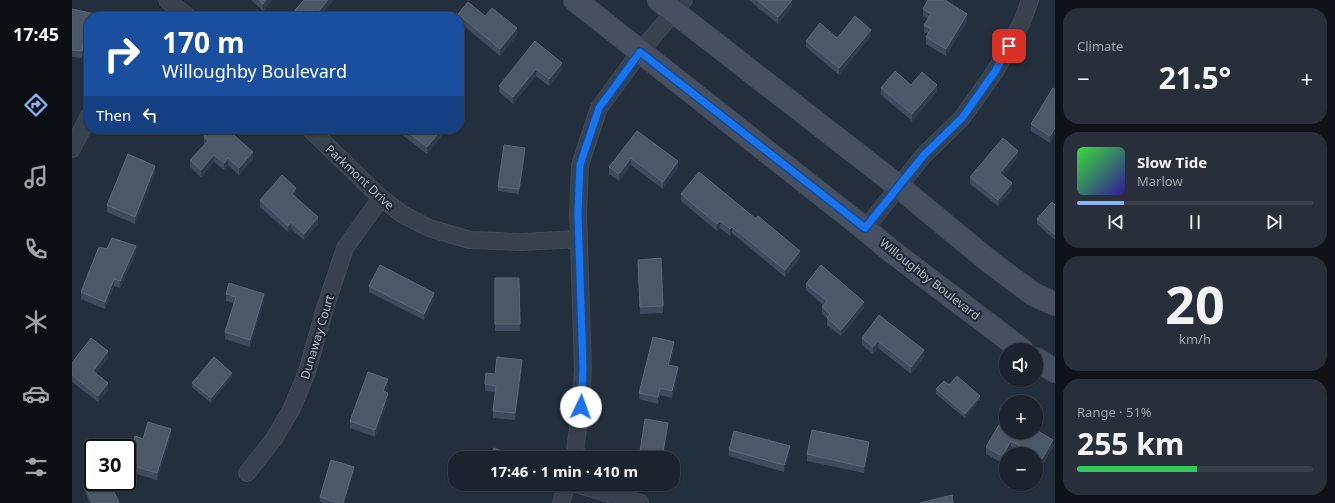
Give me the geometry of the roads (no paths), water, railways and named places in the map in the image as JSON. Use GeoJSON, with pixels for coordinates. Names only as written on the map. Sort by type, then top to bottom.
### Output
{"type":"FeatureCollection","features":[{"type":"Feature","properties":{"kind":"street","name":"Willoughby Boulevard"},"geometry":{"type":"LineString","coordinates":[[575,0],[865,228],[890,250],[1013,343]]}},
{"type":"Feature","properties":{"kind":"street"},"geometry":{"type":"LineString","coordinates":[[865,228],[923,156],[962,118],[996,70],[1022,22],[1030,0]]}},
{"type":"Feature","properties":{"kind":"street"},"geometry":{"type":"LineString","coordinates":[[575,451],[581,407],[583,369],[578,239],[580,165],[599,108],[640,52],[672,4],[996,266],[1033,294],[1055,304]]}},
{"type":"Feature","properties":{"kind":"street"},"geometry":{"type":"LineString","coordinates":[[72,149],[84,126]]}},
{"type":"Feature","properties":{"kind":"street","name":"Parkmont Drive"},"geometry":{"type":"LineString","coordinates":[[315,134],[381,198],[402,214],[429,228],[470,240],[522,242],[578,239]]}},
{"type":"Feature","properties":{"kind":"street","name":"Dunaway Court"},"geometry":{"type":"LineString","coordinates":[[247,473],[274,439],[292,408],[307,372],[325,308],[345,248],[381,198]]}},
{"type":"Feature","properties":{"kind":"street"},"geometry":{"type":"LineString","coordinates":[[1043,363],[1055,371]]}},
{"type":"Feature","properties":{"kind":"street"},"geometry":{"type":"LineString","coordinates":[[561,503],[565,491]]}},
{"type":"Feature","properties":{"kind":"street"},"geometry":{"type":"LineString","coordinates":[[600,491],[640,503]]}}]}
